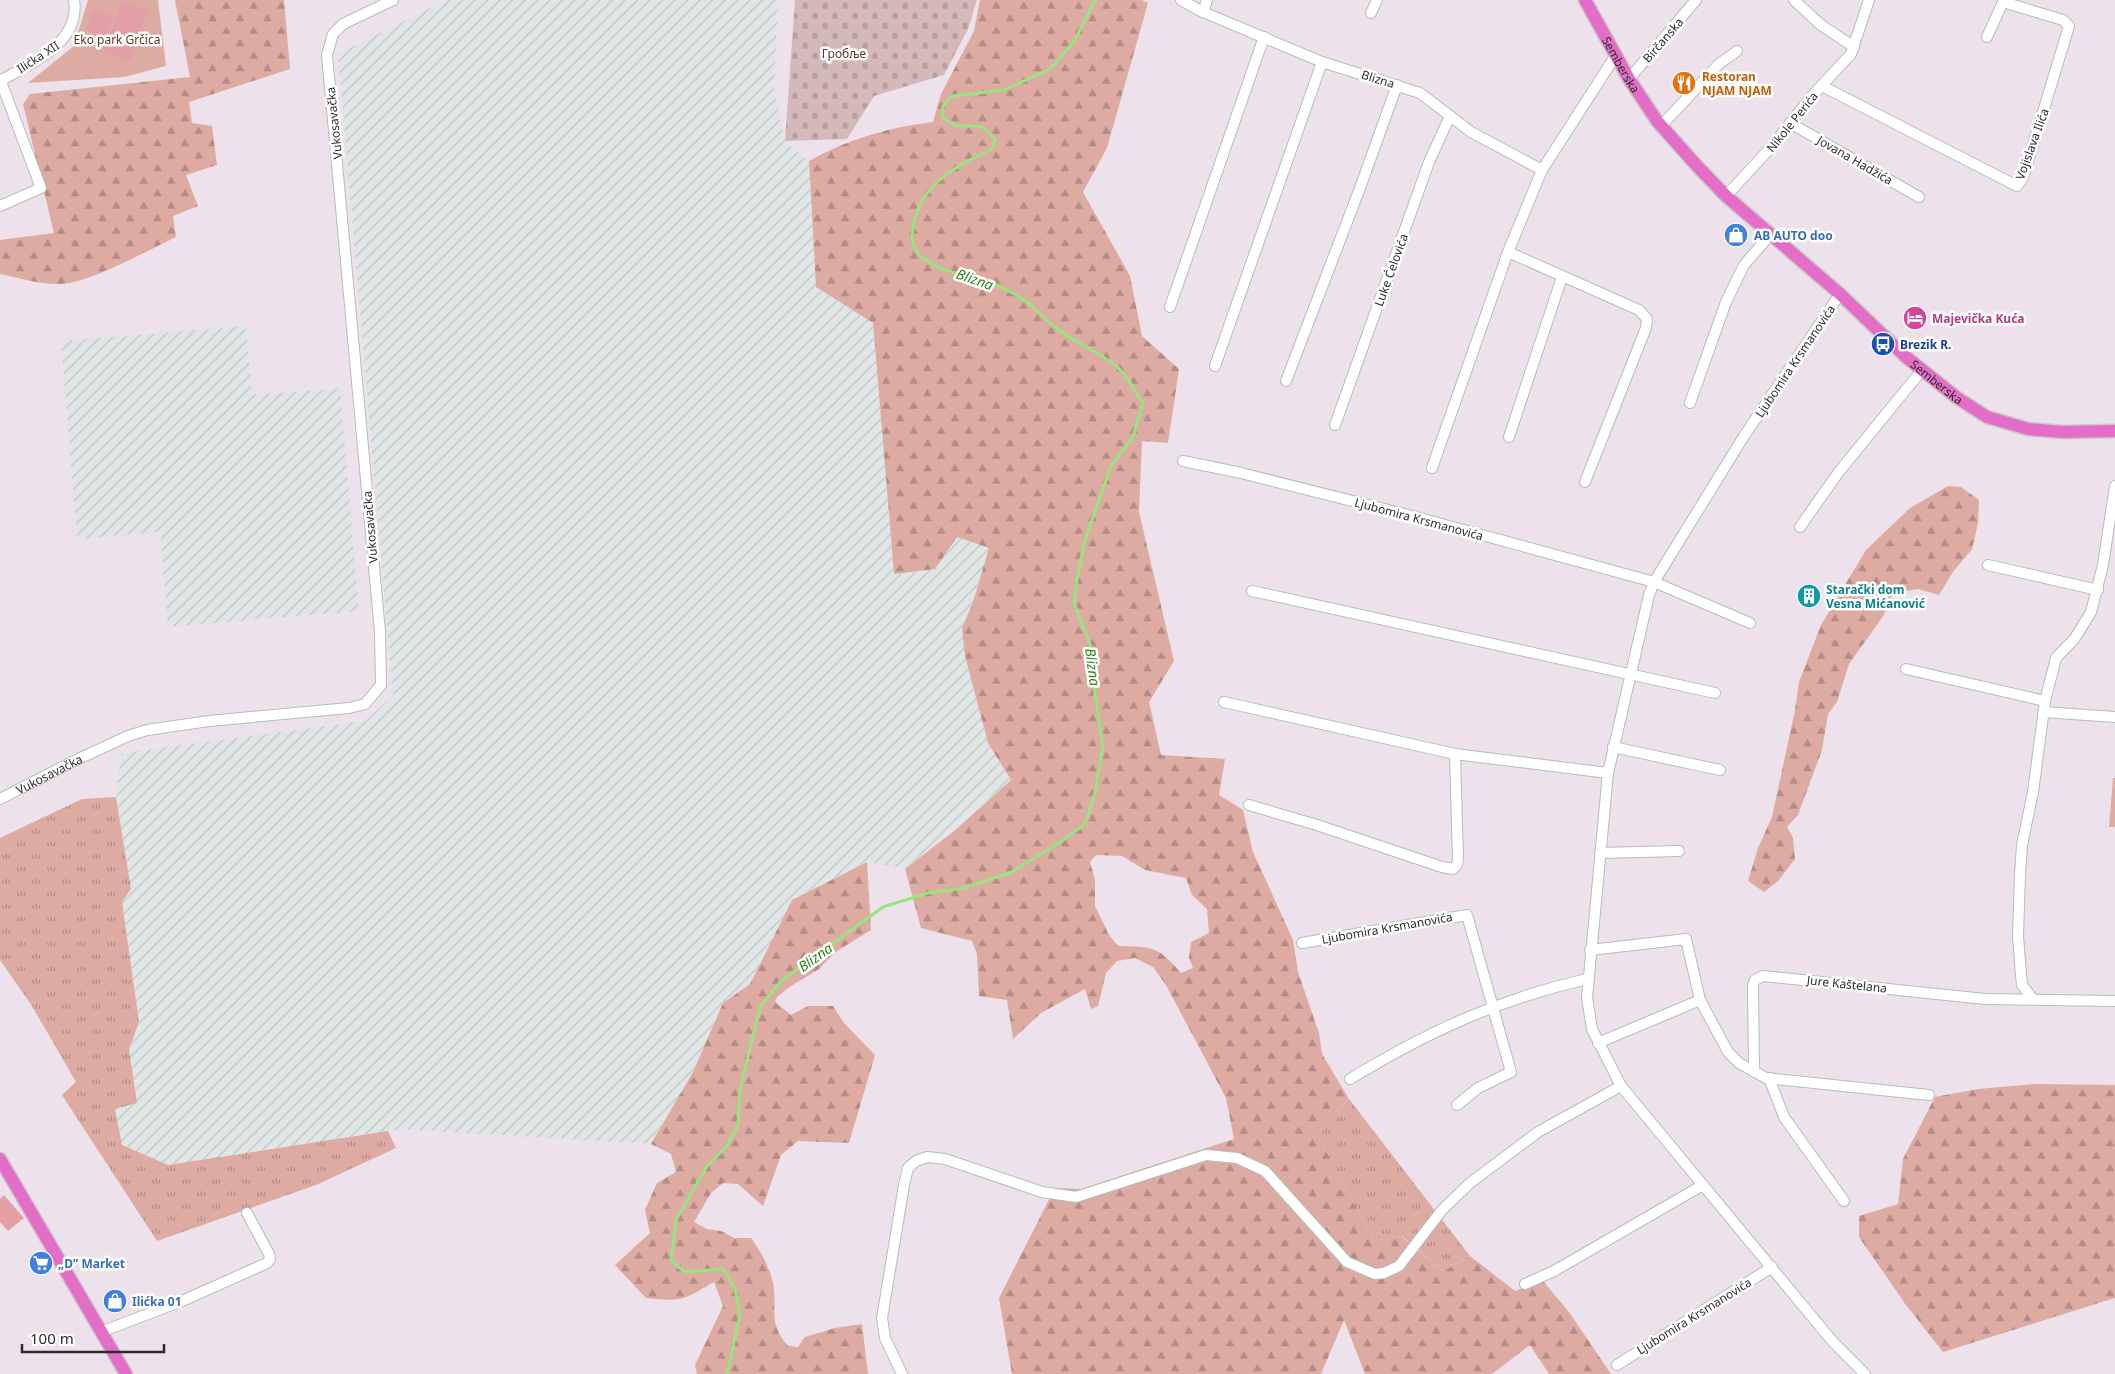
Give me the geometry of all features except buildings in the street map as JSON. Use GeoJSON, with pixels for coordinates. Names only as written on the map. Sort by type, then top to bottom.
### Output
{"type":"FeatureCollection","features":[{"type":"Feature","properties":{"kind":"main road","name":"Semberska"},"geometry":{"type":"LineString","coordinates":[[1585,0],[1629,79],[1661,126],[1726,196],[1840,294],[1922,370],[1969,407],[1987,417],[2006,424],[2028,429],[2062,432],[2115,431]]}},
{"type":"Feature","properties":{"kind":"main road"},"geometry":{"type":"LineString","coordinates":[[2,1168],[126,1374]]}},
{"type":"Feature","properties":{"kind":"street","name":"Ilićka XII"},"geometry":{"type":"LineString","coordinates":[[0,80],[64,40],[72,27],[75,16],[74,0]]}},
{"type":"Feature","properties":{"kind":"street","name":"Vukosavačka"},"geometry":{"type":"LineString","coordinates":[[0,799],[76,760],[128,736],[147,730],[209,721],[349,708],[365,704],[380,685],[380,632],[327,55],[333,34],[343,24],[393,0]]}},
{"type":"Feature","properties":{"kind":"street","name":"Blizna"},"geometry":{"type":"LineString","coordinates":[[1181,0],[1203,12],[1322,62],[1420,93],[1471,132],[1542,170]]}},
{"type":"Feature","properties":{"kind":"street"},"geometry":{"type":"LineString","coordinates":[[1203,12],[1207,0]]}},
{"type":"Feature","properties":{"kind":"street"},"geometry":{"type":"LineString","coordinates":[[1370,13],[1376,0]]}},
{"type":"Feature","properties":{"kind":"street","name":"Birčanska"},"geometry":{"type":"LineString","coordinates":[[1629,79],[1696,0]]}},
{"type":"Feature","properties":{"kind":"street"},"geometry":{"type":"LineString","coordinates":[[1794,0],[1821,25],[1854,47]]}},
{"type":"Feature","properties":{"kind":"street","name":"Nikole Perića"},"geometry":{"type":"LineString","coordinates":[[1726,196],[1843,64],[1854,47],[1869,0]]}},
{"type":"Feature","properties":{"kind":"street","name":"Vojislava Ilića"},"geometry":{"type":"LineString","coordinates":[[1822,86],[2017,186],[2023,178],[2069,26],[2063,20],[2003,2],[1987,37]]}},
{"type":"Feature","properties":{"kind":"street"},"geometry":{"type":"LineString","coordinates":[[1170,307],[1264,37]]}},
{"type":"Feature","properties":{"kind":"street"},"geometry":{"type":"LineString","coordinates":[[1661,126],[1719,64],[1737,51]]}},
{"type":"Feature","properties":{"kind":"street"},"geometry":{"type":"LineString","coordinates":[[1432,468],[1508,252],[1542,170],[1616,55]]}},
{"type":"Feature","properties":{"kind":"street"},"geometry":{"type":"LineString","coordinates":[[1215,366],[1322,62]]}},
{"type":"Feature","properties":{"kind":"street"},"geometry":{"type":"LineString","coordinates":[[0,80],[41,188],[0,206]]}},
{"type":"Feature","properties":{"kind":"street"},"geometry":{"type":"LineString","coordinates":[[1286,381],[1360,188],[1397,85]]}},
{"type":"Feature","properties":{"kind":"street","name":"Luke Ćelovića"},"geometry":{"type":"LineString","coordinates":[[1336,426],[1429,162],[1450,116]]}},
{"type":"Feature","properties":{"kind":"street","name":"Jovana Hadžića"},"geometry":{"type":"LineString","coordinates":[[1790,124],[1919,197]]}},
{"type":"Feature","properties":{"kind":"street"},"geometry":{"type":"LineString","coordinates":[[1690,403],[1730,295],[1744,265],[1770,234]]}},
{"type":"Feature","properties":{"kind":"street"},"geometry":{"type":"LineString","coordinates":[[1508,252],[1639,310],[1647,319],[1646,328],[1585,482]]}},
{"type":"Feature","properties":{"kind":"street"},"geometry":{"type":"LineString","coordinates":[[1509,437],[1562,276]]}},
{"type":"Feature","properties":{"kind":"street","name":"Ljubomira Krsmanovića"},"geometry":{"type":"LineString","coordinates":[[1840,294],[1744,436],[1654,582],[1645,608],[1632,673],[1608,773],[1587,980],[1589,1016],[1598,1043],[1621,1086],[1836,1345],[1865,1374]]}},
{"type":"Feature","properties":{"kind":"street"},"geometry":{"type":"LineString","coordinates":[[1800,526],[1838,473],[1922,370]]}},
{"type":"Feature","properties":{"kind":"street","name":"Ljubomira Krsmanovića"},"geometry":{"type":"LineString","coordinates":[[1183,461],[1240,473],[1407,515],[1654,582],[1750,623]]}},
{"type":"Feature","properties":{"kind":"street"},"geometry":{"type":"LineString","coordinates":[[2032,998],[2022,985],[2018,936],[2021,855],[2044,707],[2053,664],[2082,629],[2091,612],[2098,590],[2115,486]]}},
{"type":"Feature","properties":{"kind":"street"},"geometry":{"type":"LineString","coordinates":[[1988,565],[2098,590]]}},
{"type":"Feature","properties":{"kind":"street"},"geometry":{"type":"LineString","coordinates":[[1252,591],[1632,673],[1715,693]]}},
{"type":"Feature","properties":{"kind":"street"},"geometry":{"type":"LineString","coordinates":[[1906,669],[2044,707],[2115,717]]}},
{"type":"Feature","properties":{"kind":"street"},"geometry":{"type":"LineString","coordinates":[[1224,702],[1455,754],[1608,773]]}},
{"type":"Feature","properties":{"kind":"street"},"geometry":{"type":"LineString","coordinates":[[1613,747],[1720,770]]}},
{"type":"Feature","properties":{"kind":"street"},"geometry":{"type":"LineString","coordinates":[[1249,806],[1317,825],[1442,868],[1453,869],[1457,865],[1458,859],[1455,754]]}},
{"type":"Feature","properties":{"kind":"street"},"geometry":{"type":"LineString","coordinates":[[1600,852],[1679,851]]}},
{"type":"Feature","properties":{"kind":"street","name":"Ljubomira Krsmanovića"},"geometry":{"type":"LineString","coordinates":[[1302,943],[1467,915],[1511,1072],[1478,1088],[1457,1105]]}},
{"type":"Feature","properties":{"kind":"street"},"geometry":{"type":"LineString","coordinates":[[1590,950],[1686,938],[1700,1000],[1728,1052],[1739,1063],[1769,1078],[1929,1095]]}},
{"type":"Feature","properties":{"kind":"street","name":"Jure Kaštelana"},"geometry":{"type":"LineString","coordinates":[[1754,1072],[1753,985],[1754,980],[1763,976],[1986,999],[2032,998],[2115,1001]]}},
{"type":"Feature","properties":{"kind":"street"},"geometry":{"type":"LineString","coordinates":[[1350,1079],[1389,1056],[1492,1006],[1532,993],[1587,980]]}},
{"type":"Feature","properties":{"kind":"street"},"geometry":{"type":"LineString","coordinates":[[2013,999],[2022,985]]}},
{"type":"Feature","properties":{"kind":"street"},"geometry":{"type":"LineString","coordinates":[[1598,1043],[1700,1000]]}},
{"type":"Feature","properties":{"kind":"street"},"geometry":{"type":"LineString","coordinates":[[1769,1078],[1784,1117],[1844,1201]]}},
{"type":"Feature","properties":{"kind":"street"},"geometry":{"type":"LineString","coordinates":[[902,1374],[885,1338],[882,1318],[908,1168],[916,1160],[927,1157],[945,1160],[1042,1192],[1076,1197],[1206,1155],[1237,1158],[1266,1172],[1348,1262],[1365,1271],[1384,1273],[1399,1266],[1442,1210],[1470,1183],[1538,1132],[1621,1086]]}},
{"type":"Feature","properties":{"kind":"street"},"geometry":{"type":"LineString","coordinates":[[1526,1284],[1554,1271],[1703,1185]]}},
{"type":"Feature","properties":{"kind":"street"},"geometry":{"type":"LineString","coordinates":[[101,1332],[182,1301],[267,1263],[270,1259],[269,1254],[248,1213]]}},
{"type":"Feature","properties":{"kind":"street","name":"Ljubomira Krsmanovića"},"geometry":{"type":"LineString","coordinates":[[1617,1365],[1772,1267]]}},
{"type":"Feature","properties":{"kind":"shaded area"},"geometry":{"type":"Polygon","coordinates":[[[446,0],[778,0],[774,92],[785,141],[809,161],[816,287],[873,323],[894,574],[935,569],[957,537],[989,548],[972,605],[962,628],[965,656],[988,743],[1011,780],[905,869],[867,862],[792,900],[750,984],[723,1003],[693,1072],[651,1144],[401,1129],[168,1165],[122,1145],[115,1108],[137,1103],[129,1050],[139,1022],[122,902],[131,889],[116,797],[121,753],[365,721],[393,696],[338,54],[446,0]]]}},
{"type":"Feature","properties":{"kind":"shaded area"},"geometry":{"type":"Polygon","coordinates":[[[246,326],[252,395],[340,388],[359,611],[168,627],[160,532],[77,539],[61,341],[246,326]]]}},
{"type":"Feature","properties":{"kind":"green space","name":"Eko park Grčica"},"geometry":{"type":"Polygon","coordinates":[[[88,0],[158,0],[166,66],[124,77],[28,83],[74,46],[88,0]]]}},
{"type":"Feature","properties":{"kind":"green space"},"geometry":{"type":"Polygon","coordinates":[[[175,0],[284,0],[290,69],[189,102],[192,123],[212,126],[217,165],[186,175],[198,206],[173,216],[176,237],[103,272],[73,282],[61,284],[46,283],[0,274],[0,240],[54,233],[23,104],[30,94],[190,77],[175,0]]]}},
{"type":"Feature","properties":{"kind":"green space","name":"Гробље"},"geometry":{"type":"Polygon","coordinates":[[[795,0],[977,0],[968,29],[944,75],[874,96],[847,139],[785,141],[795,0]]]}},
{"type":"Feature","properties":{"kind":"green space"},"geometry":{"type":"Polygon","coordinates":[[[980,0],[1142,0],[1148,3],[1107,148],[1083,192],[1130,276],[1142,336],[1179,369],[1168,443],[1142,441],[1139,512],[1174,661],[1149,702],[1161,755],[1225,759],[1219,795],[1243,810],[1253,852],[1293,940],[1298,972],[1319,1033],[1322,1054],[1349,1099],[1317,1134],[1374,1241],[1401,1236],[1443,1271],[1470,1256],[1515,1291],[1543,1281],[1569,1312],[1611,1374],[1549,1374],[1530,1345],[1492,1374],[1365,1374],[1344,1320],[1321,1374],[1012,1374],[999,1298],[1055,1188],[1081,1189],[1234,1139],[1226,1098],[1166,985],[1153,967],[1135,958],[1117,961],[1106,973],[1098,1006],[1091,1009],[1085,989],[1041,1013],[1013,1039],[1007,1000],[979,996],[977,954],[972,941],[921,928],[905,869],[954,831],[1011,780],[988,743],[965,656],[962,628],[972,605],[989,548],[957,537],[935,569],[894,574],[873,323],[816,287],[809,161],[839,146],[869,135],[933,122],[941,94],[974,31],[980,0]],[[1096,855],[1090,862],[1095,880],[1095,906],[1109,935],[1118,946],[1147,948],[1160,953],[1181,973],[1193,968],[1189,958],[1191,942],[1209,933],[1207,909],[1192,895],[1186,878],[1145,870],[1122,856],[1096,855]]]}},
{"type":"Feature","properties":{"kind":"green space"},"geometry":{"type":"Polygon","coordinates":[[[122,2],[148,11],[130,61],[104,52],[122,2]]]}},
{"type":"Feature","properties":{"kind":"green space"},"geometry":{"type":"Polygon","coordinates":[[[93,9],[113,16],[106,37],[86,30],[93,9]]]}},
{"type":"Feature","properties":{"kind":"green space"},"geometry":{"type":"Polygon","coordinates":[[[1948,486],[1961,487],[1979,500],[1978,523],[1972,549],[1953,572],[1939,595],[1918,589],[1895,593],[1888,601],[1884,615],[1849,664],[1837,702],[1828,714],[1822,750],[1798,815],[1787,827],[1793,838],[1795,859],[1778,881],[1764,892],[1748,881],[1758,848],[1772,817],[1795,710],[1799,682],[1821,625],[1866,550],[1910,508],[1948,486]]]}},
{"type":"Feature","properties":{"kind":"green space"},"geometry":{"type":"Polygon","coordinates":[[[2113,778],[2115,778],[2115,827],[2109,827],[2113,778]]]}},
{"type":"Feature","properties":{"kind":"green space"},"geometry":{"type":"Polygon","coordinates":[[[116,797],[131,889],[122,902],[139,1022],[129,1050],[137,1103],[115,1109],[122,1145],[168,1165],[388,1131],[396,1148],[316,1185],[157,1241],[62,1095],[76,1082],[32,1006],[0,960],[0,838],[82,799],[116,797]]]}},
{"type":"Feature","properties":{"kind":"green space"},"geometry":{"type":"Polygon","coordinates":[[[867,862],[871,930],[834,953],[819,969],[791,986],[777,997],[775,1002],[791,1015],[808,1006],[833,1006],[843,1022],[875,1055],[849,1143],[798,1141],[781,1155],[763,1206],[738,1184],[723,1183],[711,1193],[694,1222],[707,1229],[721,1231],[734,1238],[751,1238],[769,1271],[773,1283],[775,1323],[788,1346],[798,1347],[805,1337],[835,1328],[862,1324],[868,1374],[697,1374],[695,1365],[723,1306],[714,1282],[696,1293],[682,1298],[668,1300],[646,1298],[615,1265],[650,1233],[645,1210],[657,1183],[676,1172],[671,1154],[651,1144],[693,1072],[723,1003],[750,984],[792,900],[867,862]]]}},
{"type":"Feature","properties":{"kind":"green space"},"geometry":{"type":"Polygon","coordinates":[[[2035,1084],[2115,1085],[2115,1298],[1943,1352],[1906,1305],[1859,1237],[1859,1216],[1898,1204],[1903,1159],[1935,1097],[1978,1089],[2035,1084]]]}},
{"type":"Feature","properties":{"kind":"green space"},"geometry":{"type":"Polygon","coordinates":[[[1349,1099],[1470,1256],[1443,1271],[1402,1236],[1374,1241],[1317,1134],[1349,1099]]]}},
{"type":"Feature","properties":{"kind":"green space"},"geometry":{"type":"Polygon","coordinates":[[[4,1195],[24,1218],[8,1231],[0,1222],[0,1199],[4,1195]]]}},
{"type":"Feature","properties":{"kind":"waterway","name":"Blizna"},"geometry":{"type":"LineString","coordinates":[[727,1374],[740,1315],[735,1288],[723,1269],[685,1272],[671,1260],[676,1220],[707,1166],[726,1147],[738,1126],[740,1090],[760,1007],[781,981],[883,907],[928,893],[963,888],[1010,873],[1059,843],[1085,824],[1095,793],[1103,746],[1095,694],[1091,647],[1074,603],[1085,540],[1111,466],[1133,437],[1143,403],[1131,383],[1116,366],[1062,332],[1018,296],[990,283],[943,269],[923,258],[915,248],[912,236],[917,212],[931,188],[953,170],[992,149],[995,139],[982,127],[954,125],[942,117],[943,106],[952,96],[1004,90],[1050,69],[1074,42],[1095,0]]}},
{"type":"Feature","properties":{"kind":"place","name":"Restoran NJAM NJAM"},"geometry":{"type":"Point","coordinates":[1684,83]}},
{"type":"Feature","properties":{"kind":"place","name":"AB AUTO doo"},"geometry":{"type":"Point","coordinates":[1736,235]}},
{"type":"Feature","properties":{"kind":"place","name":"Majevička Kuća"},"geometry":{"type":"Point","coordinates":[1915,318]}},
{"type":"Feature","properties":{"kind":"place","name":"Brezik R."},"geometry":{"type":"Point","coordinates":[1883,344]}},
{"type":"Feature","properties":{"kind":"place","name":"Starački dom Vesna Mićanović"},"geometry":{"type":"Point","coordinates":[1809,596]}},
{"type":"Feature","properties":{"kind":"place","name":"„D” Market"},"geometry":{"type":"Point","coordinates":[41,1263]}},
{"type":"Feature","properties":{"kind":"place","name":"Ilićka 01"},"geometry":{"type":"Point","coordinates":[115,1301]}}]}
